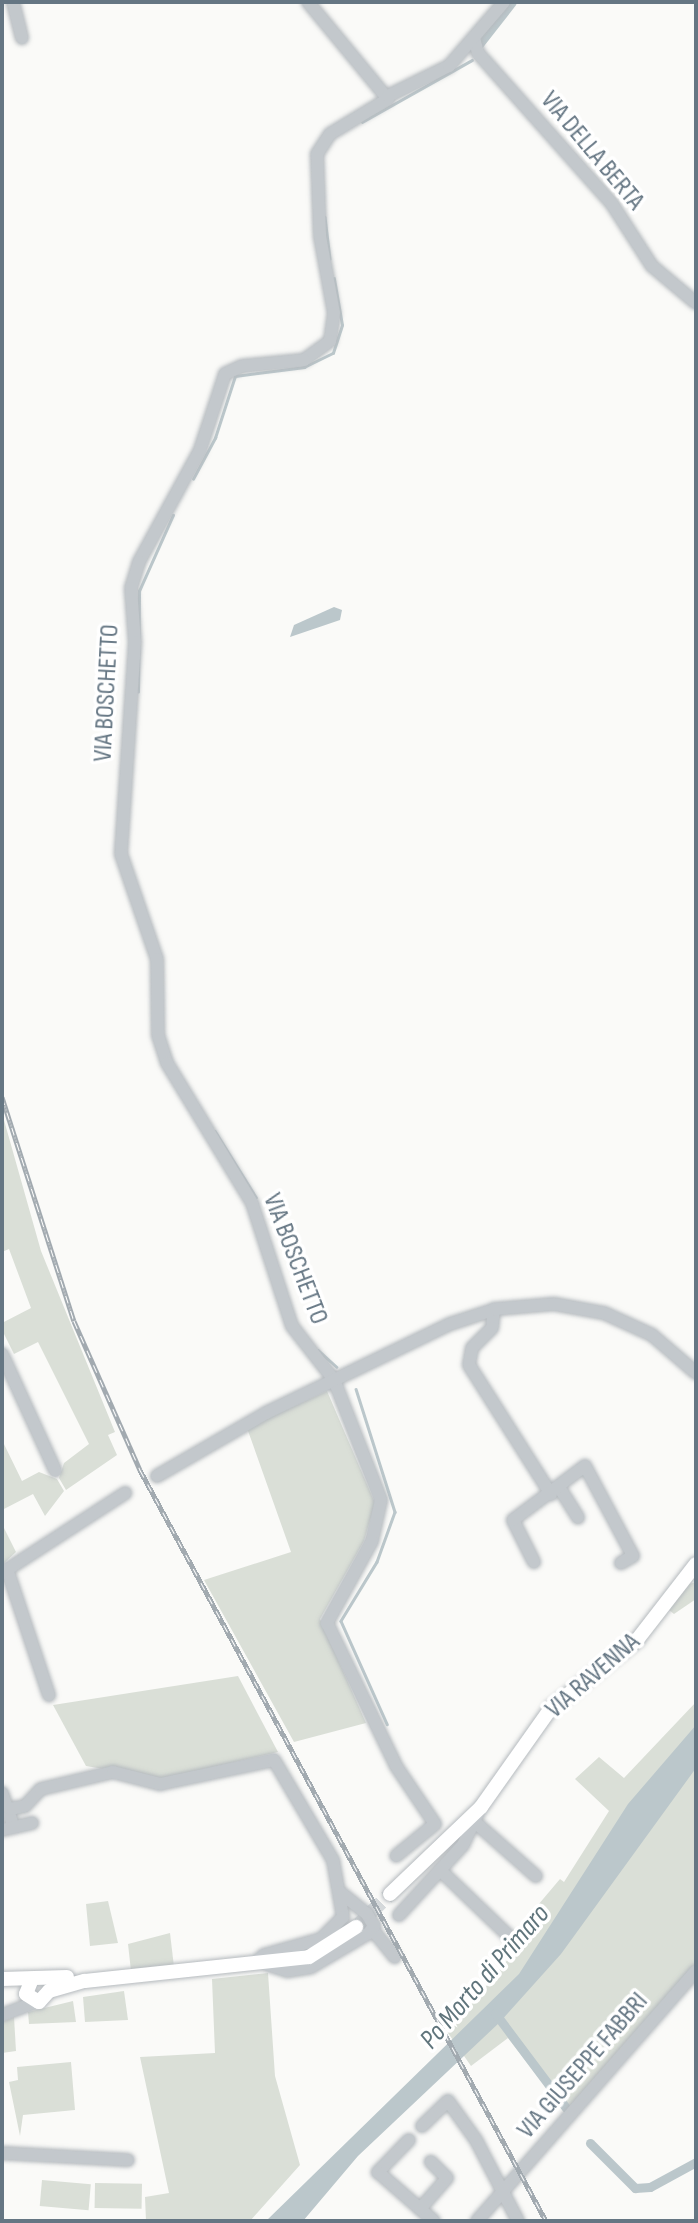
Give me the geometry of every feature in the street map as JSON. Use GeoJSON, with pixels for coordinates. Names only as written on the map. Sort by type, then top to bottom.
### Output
{"type":"FeatureCollection","features":[{"type":"Feature","properties":{"kind":"main road","name":"VIA RAVENNA"},"geometry":{"type":"LineString","coordinates":[[390,1894],[481,1807],[551,1708],[637,1640],[690,1580],[696,1564]]}},
{"type":"Feature","properties":{"kind":"main road"},"geometry":{"type":"LineString","coordinates":[[4,1980],[34,1991],[107,1980],[260,1965],[326,1951],[356,1927]]}},
{"type":"Feature","properties":{"kind":"street"},"geometry":{"type":"LineString","coordinates":[[13,2],[22,38]]}},
{"type":"Feature","properties":{"kind":"street"},"geometry":{"type":"LineString","coordinates":[[308,2],[388,98]]}},
{"type":"Feature","properties":{"kind":"street","name":"VIA BOSCHETTO"},"geometry":{"type":"LineString","coordinates":[[396,1857],[435,1824],[396,1766],[328,1628],[330,1610],[367,1550],[382,1506],[334,1380],[295,1332],[252,1203],[162,1049],[157,959],[122,869],[125,738],[135,642],[131,589],[143,551],[200,450],[225,374],[242,366],[304,360],[330,341],[334,313],[320,236],[317,154],[330,134],[388,98],[449,66],[503,2]]}},
{"type":"Feature","properties":{"kind":"street","name":"VIA DELLA BERTA"},"geometry":{"type":"LineString","coordinates":[[474,38],[482,58],[612,204],[652,266],[696,303]]}},
{"type":"Feature","properties":{"kind":"street"},"geometry":{"type":"LineString","coordinates":[[449,66],[468,56],[482,58]]}},
{"type":"Feature","properties":{"kind":"street"},"geometry":{"type":"LineString","coordinates":[[157,1476],[334,1380],[494,1309],[544,1304],[596,1311],[653,1335],[696,1373]]}},
{"type":"Feature","properties":{"kind":"street"},"geometry":{"type":"LineString","coordinates":[[494,1309],[492,1328],[472,1348],[469,1365],[555,1491],[578,1517]]}},
{"type":"Feature","properties":{"kind":"street"},"geometry":{"type":"LineString","coordinates":[[2,1357],[55,1470]]}},
{"type":"Feature","properties":{"kind":"street"},"geometry":{"type":"LineString","coordinates":[[534,1562],[513,1520],[585,1466],[633,1556],[621,1563]]}},
{"type":"Feature","properties":{"kind":"street"},"geometry":{"type":"LineString","coordinates":[[49,1695],[4,1571],[125,1493]]}},
{"type":"Feature","properties":{"kind":"street"},"geometry":{"type":"LineString","coordinates":[[10,1809],[25,1806],[41,1789],[113,1772],[160,1784],[270,1759],[280,1766],[333,1860],[343,1917],[335,1929],[314,1942],[260,1956],[260,1965],[298,1970],[344,1953],[372,1926]]}},
{"type":"Feature","properties":{"kind":"street"},"geometry":{"type":"LineString","coordinates":[[2,1793],[10,1809],[8,1829],[32,1823]]}},
{"type":"Feature","properties":{"kind":"street","name":"VIA RAVENNA"},"geometry":{"type":"LineString","coordinates":[[399,1915],[440,1870],[476,1823],[481,1807]]}},
{"type":"Feature","properties":{"kind":"street"},"geometry":{"type":"LineString","coordinates":[[476,1823],[536,1876]]}},
{"type":"Feature","properties":{"kind":"street"},"geometry":{"type":"LineString","coordinates":[[440,1870],[512,1939]]}},
{"type":"Feature","properties":{"kind":"street"},"geometry":{"type":"LineString","coordinates":[[340,1892],[372,1926],[395,1957]]}},
{"type":"Feature","properties":{"kind":"street","name":"VIA GIUSEPPE FABBRI"},"geometry":{"type":"LineString","coordinates":[[477,2221],[696,1971]]}},
{"type":"Feature","properties":{"kind":"street"},"geometry":{"type":"LineString","coordinates":[[2,2015],[34,1991]]}},
{"type":"Feature","properties":{"kind":"street","name":"VIA GIUSEPPE FABBRI"},"geometry":{"type":"LineString","coordinates":[[422,2126],[448,2101],[503,2191],[518,2221]]}},
{"type":"Feature","properties":{"kind":"street"},"geometry":{"type":"LineString","coordinates":[[409,2140],[378,2172],[434,2221]]}},
{"type":"Feature","properties":{"kind":"street"},"geometry":{"type":"LineString","coordinates":[[2,2153],[128,2160]]}},
{"type":"Feature","properties":{"kind":"street"},"geometry":{"type":"LineString","coordinates":[[420,2209],[447,2178],[432,2162]]}},
{"type":"Feature","properties":{"kind":"shaded area"},"geometry":{"type":"Polygon","coordinates":[[[334,607],[342,610],[340,620],[290,637],[294,625],[334,607]]]}},
{"type":"Feature","properties":{"kind":"shaded area"},"geometry":{"type":"Polygon","coordinates":[[[2,1113],[41,1251],[115,1432],[108,1435],[117,1455],[66,1490],[59,1478],[64,1463],[89,1444],[38,1342],[14,1354],[2,1330],[2,1323],[31,1308],[9,1249],[2,1252],[2,1113]]]}},
{"type":"Feature","properties":{"kind":"shaded area"},"geometry":{"type":"Polygon","coordinates":[[[327,1391],[375,1503],[364,1541],[320,1619],[366,1723],[294,1742],[204,1580],[291,1552],[247,1428],[327,1391]]]}},
{"type":"Feature","properties":{"kind":"shaded area"},"geometry":{"type":"Polygon","coordinates":[[[2,1440],[22,1481],[39,1472],[57,1479],[64,1491],[45,1516],[33,1494],[2,1510],[2,1440]]]}},
{"type":"Feature","properties":{"kind":"shaded area"},"geometry":{"type":"Polygon","coordinates":[[[2,1524],[16,1552],[2,1565],[2,1524]]]}},
{"type":"Feature","properties":{"kind":"shaded area"},"geometry":{"type":"Polygon","coordinates":[[[696,1582],[696,1599],[674,1614],[669,1610],[686,1585],[696,1582]]]}},
{"type":"Feature","properties":{"kind":"shaded area"},"geometry":{"type":"Polygon","coordinates":[[[238,1676],[278,1752],[162,1779],[86,1766],[53,1705],[238,1676]]]}},
{"type":"Feature","properties":{"kind":"shaded area"},"geometry":{"type":"Polygon","coordinates":[[[696,1702],[696,1966],[565,2112],[508,2038],[471,2066],[448,2033],[539,1921],[545,1911],[538,1905],[560,1879],[564,1882],[609,1811],[575,1779],[599,1757],[624,1778],[696,1702]]]}},
{"type":"Feature","properties":{"kind":"shaded area"},"geometry":{"type":"Polygon","coordinates":[[[696,1725],[696,1768],[561,1954],[500,2022],[358,2156],[303,2221],[266,2221],[519,1974],[628,1804],[696,1725]]]}},
{"type":"Feature","properties":{"kind":"shaded area"},"geometry":{"type":"Polygon","coordinates":[[[108,1901],[118,1943],[90,1946],[86,1904],[108,1901]]]}},
{"type":"Feature","properties":{"kind":"shaded area"},"geometry":{"type":"Polygon","coordinates":[[[170,1933],[174,1967],[131,1971],[128,1944],[170,1933]]]}},
{"type":"Feature","properties":{"kind":"shaded area"},"geometry":{"type":"Polygon","coordinates":[[[268,1973],[275,2076],[300,2165],[250,2221],[146,2221],[145,2197],[169,2193],[140,2057],[215,2053],[212,1979],[268,1973]]]}},
{"type":"Feature","properties":{"kind":"shaded area"},"geometry":{"type":"Polygon","coordinates":[[[124,1991],[128,2020],[85,2022],[83,1997],[124,1991]]]}},
{"type":"Feature","properties":{"kind":"shaded area"},"geometry":{"type":"Polygon","coordinates":[[[73,2001],[76,2022],[29,2024],[28,2012],[73,2001]]]}},
{"type":"Feature","properties":{"kind":"shaded area"},"geometry":{"type":"Polygon","coordinates":[[[14,2017],[16,2051],[2,2053],[2,2022],[14,2017]]]}},
{"type":"Feature","properties":{"kind":"shaded area"},"geometry":{"type":"Polygon","coordinates":[[[71,2062],[75,2110],[23,2115],[20,2136],[9,2082],[18,2080],[17,2067],[71,2062]]]}},
{"type":"Feature","properties":{"kind":"shaded area"},"geometry":{"type":"Polygon","coordinates":[[[42,2180],[91,2184],[89,2210],[40,2206],[42,2180]]]}},
{"type":"Feature","properties":{"kind":"shaded area"},"geometry":{"type":"Polygon","coordinates":[[[95,2183],[142,2184],[142,2209],[95,2208],[95,2183]]]}},
{"type":"Feature","properties":{"kind":"waterway"},"geometry":{"type":"LineString","coordinates":[[476,48],[512,2]]}},
{"type":"Feature","properties":{"kind":"waterway"},"geometry":{"type":"LineString","coordinates":[[362,122],[472,60]]}},
{"type":"Feature","properties":{"kind":"waterway"},"geometry":{"type":"LineString","coordinates":[[325,217],[330,259]]}},
{"type":"Feature","properties":{"kind":"waterway"},"geometry":{"type":"LineString","coordinates":[[193,479],[215,438],[235,376],[304,367],[333,353],[342,325],[334,279]]}},
{"type":"Feature","properties":{"kind":"waterway"},"geometry":{"type":"LineString","coordinates":[[138,692],[139,591],[173,515]]}},
{"type":"Feature","properties":{"kind":"waterway"},"geometry":{"type":"LineString","coordinates":[[215,1131],[256,1197]]}},
{"type":"Feature","properties":{"kind":"waterway"},"geometry":{"type":"LineString","coordinates":[[318,1350],[337,1367]]}},
{"type":"Feature","properties":{"kind":"waterway"},"geometry":{"type":"LineString","coordinates":[[356,1389],[395,1512],[377,1562],[341,1621],[387,1724]]}},
{"type":"Feature","properties":{"kind":"waterway"},"geometry":{"type":"LineString","coordinates":[[495,2013],[566,2108]]}},
{"type":"Feature","properties":{"kind":"waterway"},"geometry":{"type":"LineString","coordinates":[[590,2143],[635,2188],[650,2187],[696,2162]]}},
{"type":"Feature","properties":{"kind":"tunnel"},"geometry":{"type":"LineString","coordinates":[[356,1927],[390,1894]]}},
{"type":"Feature","properties":{"kind":"railway"},"geometry":{"type":"LineString","coordinates":[[2,1097],[74,1321],[140,1470],[546,2221]]}},
{"type":"Feature","properties":{"kind":"water label","name":"Po Morto di Primaro"},"geometry":{"type":"Point","coordinates":[485,1977]}}]}
